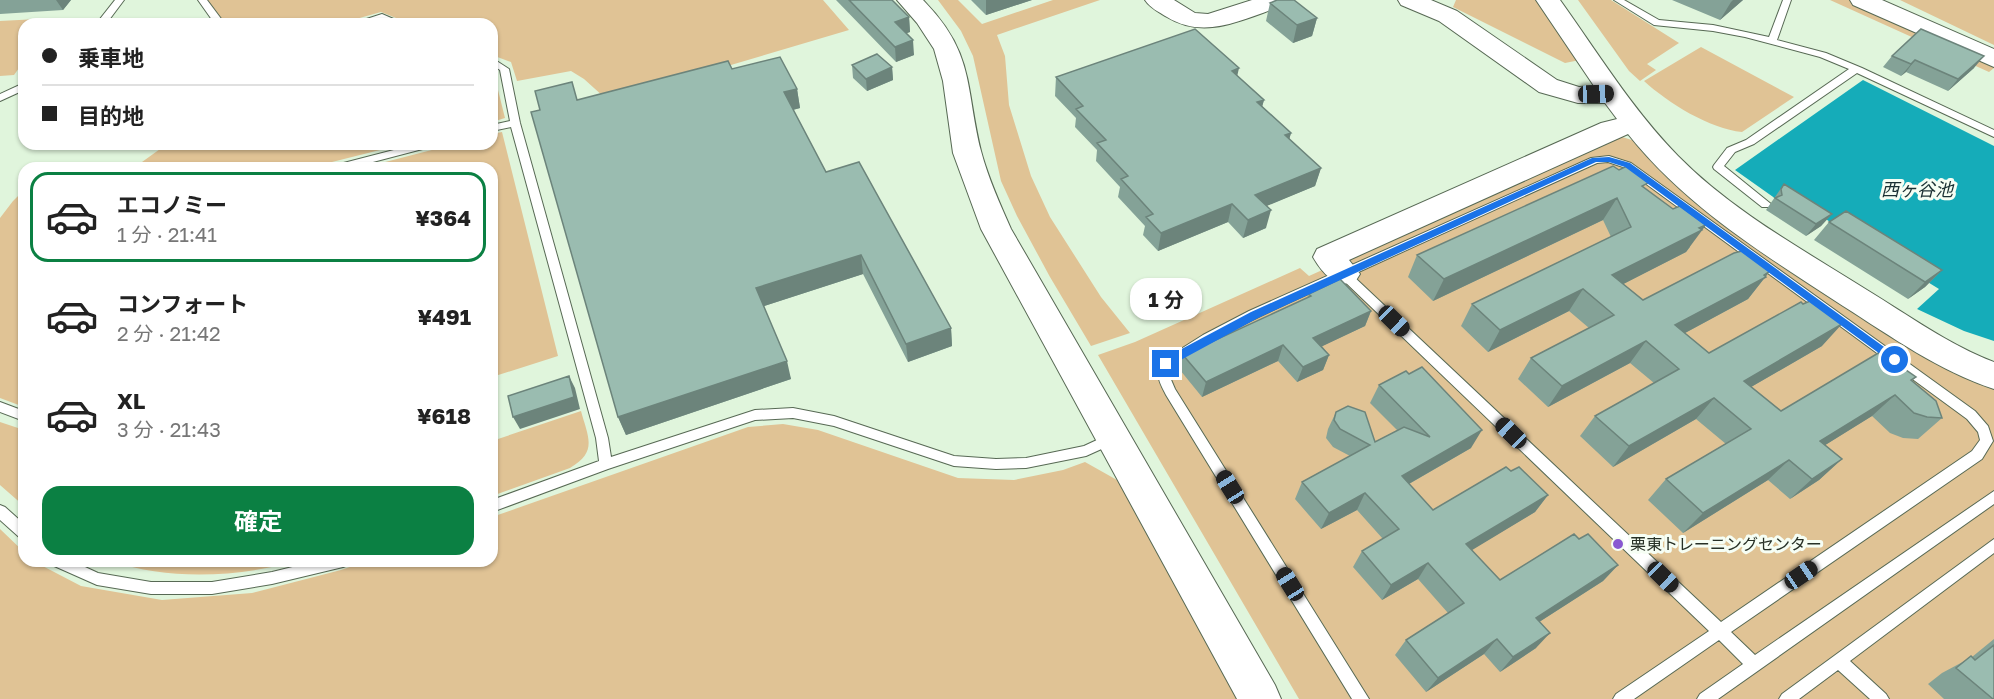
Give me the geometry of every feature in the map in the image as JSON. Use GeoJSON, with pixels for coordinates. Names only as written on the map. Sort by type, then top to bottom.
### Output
{"type":"FeatureCollection","features":[{"type":"Feature","properties":{"kind":"street"},"geometry":{"type":"LineString","coordinates":[[909,0],[939,34],[954,64],[966,144],[976,183],[996,230],[1260,699]]}},
{"type":"Feature","properties":{"kind":"street"},"geometry":{"type":"LineString","coordinates":[[1157,0],[1188,19],[1209,22],[1276,0]]}},
{"type":"Feature","properties":{"kind":"street"},"geometry":{"type":"LineString","coordinates":[[1410,0],[1448,16],[1548,86],[1578,95],[1614,94]]}},
{"type":"Feature","properties":{"kind":"street"},"geometry":{"type":"LineString","coordinates":[[1548,0],[1635,123],[1668,162],[1726,213],[1904,329],[1964,363],[1994,376]]}},
{"type":"Feature","properties":{"kind":"street"},"geometry":{"type":"LineString","coordinates":[[1862,0],[1994,59]]}},
{"type":"Feature","properties":{"kind":"street"},"geometry":{"type":"LineString","coordinates":[[1344,273],[1328,257],[1611,129],[1635,123]]}},
{"type":"Feature","properties":{"kind":"lane"},"geometry":{"type":"LineString","coordinates":[[106,18],[120,0]]}},
{"type":"Feature","properties":{"kind":"lane"},"geometry":{"type":"LineString","coordinates":[[202,0],[216,18]]}},
{"type":"Feature","properties":{"kind":"lane"},"geometry":{"type":"LineString","coordinates":[[1618,0],[1657,23],[1713,28],[1823,55],[1994,134]]}},
{"type":"Feature","properties":{"kind":"lane"},"geometry":{"type":"LineString","coordinates":[[1772,41],[1788,0]]}},
{"type":"Feature","properties":{"kind":"lane"},"geometry":{"type":"LineString","coordinates":[[498,64],[504,69],[515,123],[602,438],[606,464]]}},
{"type":"Feature","properties":{"kind":"lane"},"geometry":{"type":"LineString","coordinates":[[1766,204],[1718,167],[1731,150],[1750,142],[1856,69]]}},
{"type":"Feature","properties":{"kind":"lane"},"geometry":{"type":"LineString","coordinates":[[1,99],[18,89]]}},
{"type":"Feature","properties":{"kind":"lane"},"geometry":{"type":"LineString","coordinates":[[498,127],[515,123]]}},
{"type":"Feature","properties":{"kind":"lane"},"geometry":{"type":"LineString","coordinates":[[360,162],[406,150]]}},
{"type":"Feature","properties":{"kind":"lane"},"geometry":{"type":"LineString","coordinates":[[1361,699],[1170,391],[1163,375],[1166,364],[1179,354],[1254,315],[1344,273],[1595,160],[1609,159],[1628,165],[1971,415],[1984,430],[1987,441],[1977,455],[1621,699]]}},
{"type":"Feature","properties":{"kind":"lane"},"geometry":{"type":"LineString","coordinates":[[1344,273],[1754,664]]}},
{"type":"Feature","properties":{"kind":"lane"},"geometry":{"type":"LineString","coordinates":[[0,407],[18,414]]}},
{"type":"Feature","properties":{"kind":"lane"},"geometry":{"type":"LineString","coordinates":[[498,504],[606,464],[755,415],[793,413],[834,421],[954,460],[996,464],[1026,463],[1086,451],[1112,437]]}},
{"type":"Feature","properties":{"kind":"lane"},"geometry":{"type":"LineString","coordinates":[[1705,699],[1994,497]]}},
{"type":"Feature","properties":{"kind":"lane"},"geometry":{"type":"LineString","coordinates":[[0,512],[18,528]]}},
{"type":"Feature","properties":{"kind":"lane"},"geometry":{"type":"LineString","coordinates":[[1786,699],[1994,545]]}},
{"type":"Feature","properties":{"kind":"lane"},"geometry":{"type":"LineString","coordinates":[[70,567],[97,579],[151,588],[212,588],[272,578],[318,567]]}},
{"type":"Feature","properties":{"kind":"lane"},"geometry":{"type":"LineString","coordinates":[[1839,661],[1881,699]]}},
{"type":"Feature","properties":{"kind":"shaded area"},"geometry":{"type":"Polygon","coordinates":[[[207,0],[823,0],[849,30],[680,80],[604,97],[571,71],[517,81],[511,62],[498,57],[498,18],[396,18],[381,12],[360,18],[221,18],[207,0]]]}},
{"type":"Feature","properties":{"kind":"shaded area"},"geometry":{"type":"Polygon","coordinates":[[[938,0],[958,0],[982,24],[1053,0],[1100,0],[997,35],[1005,56],[1009,105],[1031,176],[1050,217],[1101,297],[1130,333],[1091,346],[1050,277],[1001,181],[973,56],[961,31],[938,0]]]}},
{"type":"Feature","properties":{"kind":"shaded area"},"geometry":{"type":"Polygon","coordinates":[[[1456,0],[1537,0],[1580,60],[1565,63],[1453,7],[1456,0]]]}},
{"type":"Feature","properties":{"kind":"shaded area"},"geometry":{"type":"Polygon","coordinates":[[[1578,0],[1611,0],[1679,43],[1647,64],[1656,70],[1640,81],[1629,71],[1578,0]]]}},
{"type":"Feature","properties":{"kind":"shaded area"},"geometry":{"type":"Polygon","coordinates":[[[1830,0],[1849,0],[1994,65],[1994,68],[1989,72],[1830,0]]]}},
{"type":"Feature","properties":{"kind":"shaded area"},"geometry":{"type":"Polygon","coordinates":[[[1900,0],[1994,0],[1994,45],[1900,0]]]}},
{"type":"Feature","properties":{"kind":"shaded area"},"geometry":{"type":"Polygon","coordinates":[[[18,20],[18,69],[14,75],[0,76],[0,21],[18,20]]]}},
{"type":"Feature","properties":{"kind":"shaded area"},"geometry":{"type":"Polygon","coordinates":[[[1701,47],[1794,97],[1742,132],[1717,126],[1690,114],[1644,81],[1701,47]]]}},
{"type":"Feature","properties":{"kind":"shaded area"},"geometry":{"type":"Polygon","coordinates":[[[498,90],[505,118],[498,120],[498,90]]]}},
{"type":"Feature","properties":{"kind":"shaded area"},"geometry":{"type":"Polygon","coordinates":[[[502,132],[558,356],[498,375],[498,162],[385,162],[432,150],[498,150],[498,133],[502,132]]]}},
{"type":"Feature","properties":{"kind":"shaded area","name":"栗東トレーニングセンター"},"geometry":{"type":"Polygon","coordinates":[[[1619,136],[1635,141],[1994,388],[1994,699],[1299,699],[1098,355],[1135,342],[1300,268],[1309,276],[1619,136]]]}},
{"type":"Feature","properties":{"kind":"shaded area"},"geometry":{"type":"Polygon","coordinates":[[[159,150],[380,150],[332,162],[142,162],[159,150]]]}},
{"type":"Feature","properties":{"kind":"shaded area"},"geometry":{"type":"Polygon","coordinates":[[[18,196],[18,405],[0,398],[0,218],[18,196]]]}},
{"type":"Feature","properties":{"kind":"shaded area"},"geometry":{"type":"Polygon","coordinates":[[[581,411],[589,443],[585,456],[570,468],[498,494],[498,439],[581,411]]]}},
{"type":"Feature","properties":{"kind":"shaded area"},"geometry":{"type":"Polygon","coordinates":[[[0,422],[18,428],[18,501],[0,485],[0,422]]]}},
{"type":"Feature","properties":{"kind":"shaded area"},"geometry":{"type":"Polygon","coordinates":[[[783,424],[818,430],[958,478],[1014,480],[1063,470],[1085,462],[1117,480],[1196,609],[1244,699],[0,699],[0,529],[18,546],[18,567],[45,567],[81,586],[162,600],[252,593],[350,567],[498,567],[498,515],[748,427],[783,424]]]}},
{"type":"Feature","properties":{"kind":"shaded area"},"geometry":{"type":"Polygon","coordinates":[[[134,567],[270,567],[228,573],[157,572],[134,567]]]}},
{"type":"Feature","properties":{"kind":"water","name":"西ヶ谷池"},"geometry":{"type":"Polygon","coordinates":[[[1863,80],[1994,146],[1994,341],[1964,331],[1917,309],[1939,289],[1785,194],[1776,199],[1735,170],[1863,80]]]}},
{"type":"Feature","properties":{"kind":"building"},"geometry":{"type":"Polygon","coordinates":[[[849,0],[892,0],[909,17],[895,22],[913,40],[895,47],[849,0]]]}},
{"type":"Feature","properties":{"kind":"building"},"geometry":{"type":"Polygon","coordinates":[[[1277,0],[1294,0],[1317,18],[1297,25],[1270,3],[1277,0]]]}},
{"type":"Feature","properties":{"kind":"building"},"geometry":{"type":"Polygon","coordinates":[[[1195,29],[1239,68],[1232,71],[1264,100],[1257,102],[1291,133],[1285,135],[1321,168],[1255,195],[1271,210],[1248,220],[1232,204],[1161,233],[1146,217],[1153,214],[1121,179],[1128,176],[1097,143],[1106,140],[1076,109],[1083,106],[1056,77],[1195,29]]]}},
{"type":"Feature","properties":{"kind":"building"},"geometry":{"type":"Polygon","coordinates":[[[1921,29],[1984,56],[1958,79],[1915,60],[1911,64],[1892,56],[1921,29]]]}},
{"type":"Feature","properties":{"kind":"building"},"geometry":{"type":"Polygon","coordinates":[[[877,54],[892,67],[866,79],[852,65],[877,54]]]}},
{"type":"Feature","properties":{"kind":"building"},"geometry":{"type":"Polygon","coordinates":[[[780,57],[797,89],[784,92],[826,172],[859,162],[951,328],[906,344],[861,255],[756,288],[787,361],[618,417],[531,112],[540,110],[535,91],[572,82],[577,100],[728,61],[732,69],[780,57]]]}},
{"type":"Feature","properties":{"kind":"building"},"geometry":{"type":"Polygon","coordinates":[[[1613,166],[1619,170],[1627,166],[1650,182],[1642,186],[1673,209],[1680,206],[1706,225],[1699,228],[1702,230],[1612,275],[1643,300],[1742,251],[1770,271],[1764,275],[1766,277],[1675,325],[1709,353],[1801,302],[1803,304],[1810,301],[1842,324],[1744,381],[1781,411],[1880,352],[1916,377],[1911,380],[1936,401],[1942,418],[1914,413],[1895,395],[1820,441],[1842,459],[1812,479],[1789,460],[1703,513],[1666,479],[1751,429],[1714,398],[1629,446],[1595,416],[1679,369],[1646,341],[1562,386],[1531,358],[1614,315],[1583,289],[1500,330],[1472,304],[1631,227],[1617,198],[1444,279],[1417,255],[1613,166]]]}},
{"type":"Feature","properties":{"kind":"building"},"geometry":{"type":"Polygon","coordinates":[[[1784,184],[1832,214],[1816,224],[1775,198],[1782,195],[1781,189],[1784,184]]]}},
{"type":"Feature","properties":{"kind":"building"},"geometry":{"type":"Polygon","coordinates":[[[1846,211],[1942,270],[1925,282],[1829,222],[1846,211]]]}},
{"type":"Feature","properties":{"kind":"building"},"geometry":{"type":"Polygon","coordinates":[[[1340,279],[1371,311],[1313,338],[1329,355],[1303,367],[1283,345],[1206,382],[1183,355],[1311,296],[1309,294],[1340,279]]]}},
{"type":"Feature","properties":{"kind":"building"},"geometry":{"type":"Polygon","coordinates":[[[1422,367],[1482,430],[1402,476],[1433,510],[1506,467],[1511,471],[1519,467],[1548,495],[1466,544],[1500,580],[1574,534],[1579,539],[1588,534],[1618,565],[1536,618],[1550,633],[1513,657],[1497,639],[1438,678],[1406,640],[1464,603],[1428,563],[1391,585],[1362,551],[1399,529],[1365,493],[1329,513],[1302,482],[1370,445],[1340,429],[1334,420],[1336,412],[1348,406],[1365,412],[1375,442],[1404,427],[1430,437],[1379,385],[1406,371],[1409,374],[1422,367]]]}},
{"type":"Feature","properties":{"kind":"building"},"geometry":{"type":"Polygon","coordinates":[[[569,376],[574,397],[513,417],[508,396],[569,376]]]}},
{"type":"Feature","properties":{"kind":"building"},"geometry":{"type":"Polygon","coordinates":[[[1994,645],[1993,699],[1956,668],[1971,656],[1975,660],[1994,645]]]}},
{"type":"Feature","properties":{"kind":"place","name":"栗東トレーニングセンター"},"geometry":{"type":"Point","coordinates":[1618,544]}},
{"type":"Feature","properties":{"kind":"route"},"geometry":{"type":"LineString","coordinates":[[1166,364],[1179,354],[1254,315],[1595,160],[1609,159],[1628,165],[1895,360]]}}]}
